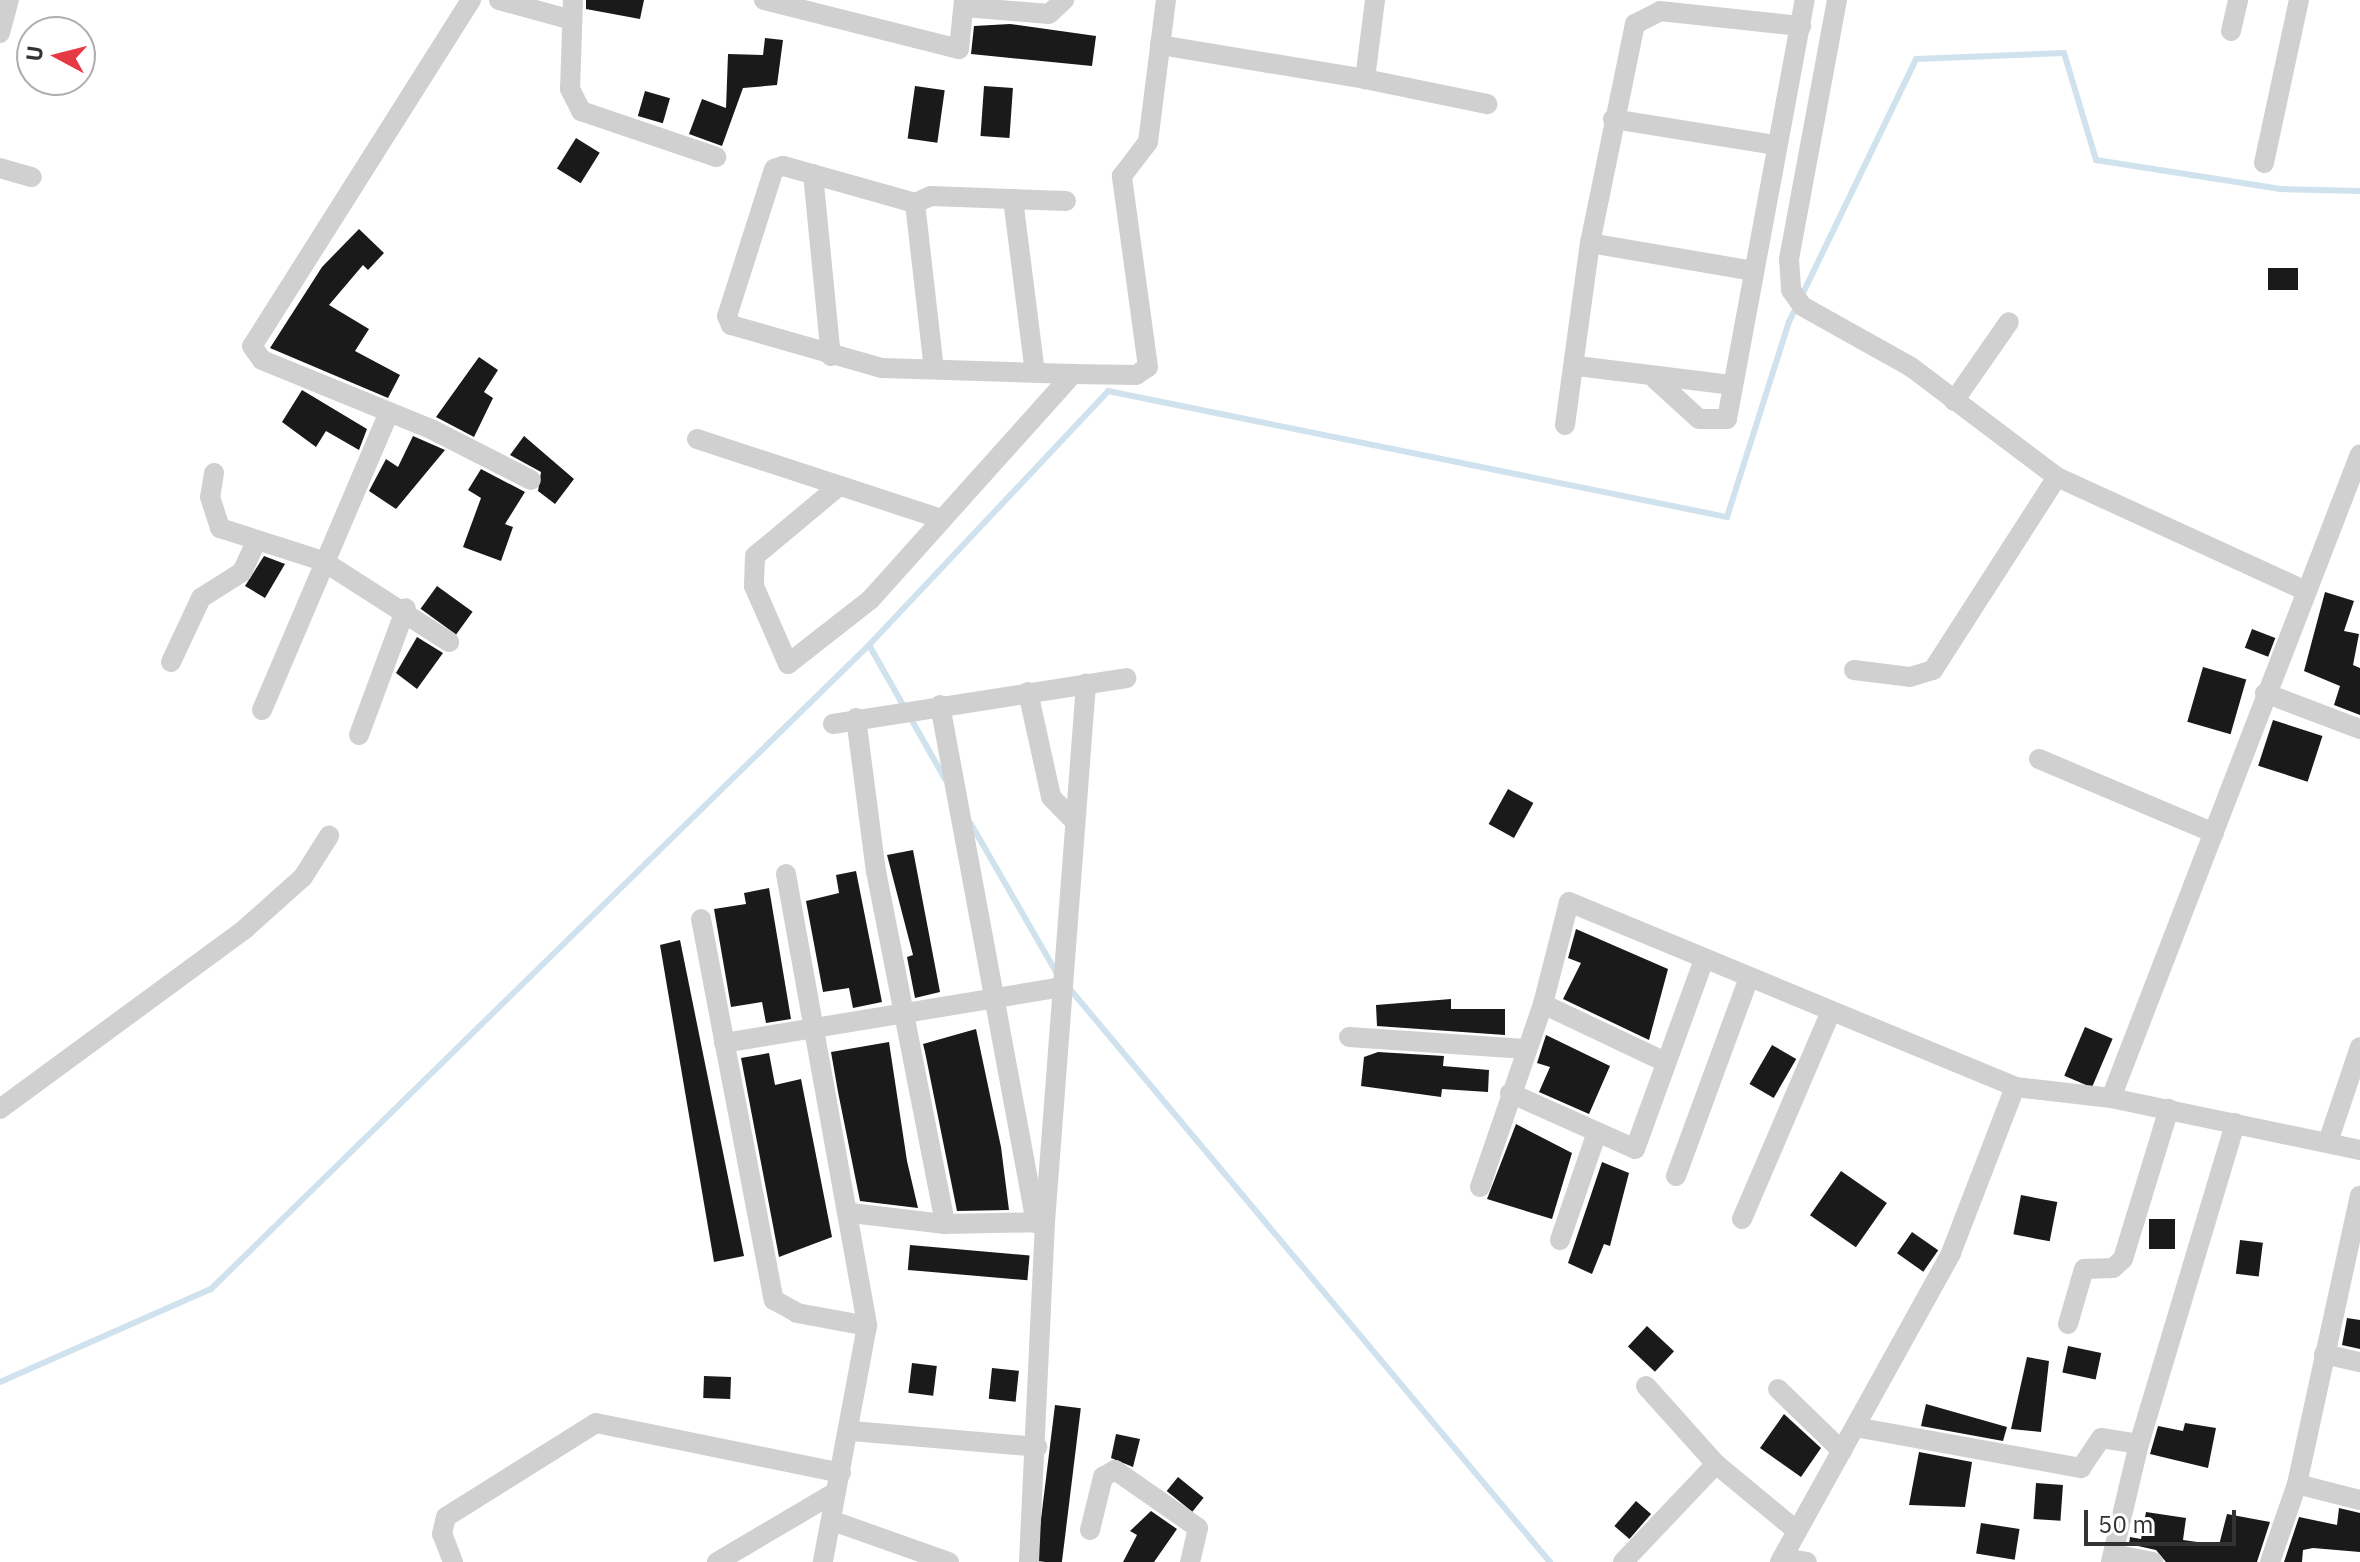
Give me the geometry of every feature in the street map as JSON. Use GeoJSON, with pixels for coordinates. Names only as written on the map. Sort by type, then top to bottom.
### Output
{"type":"FeatureCollection","features":[{"type":"Feature","properties":{"kind":"street"},"geometry":{"type":"LineString","coordinates":[[0,33],[9,0]]}},
{"type":"Feature","properties":{"kind":"street"},"geometry":{"type":"LineString","coordinates":[[471,0],[340,217],[252,339],[262,360],[389,412],[531,480]]}},
{"type":"Feature","properties":{"kind":"street"},"geometry":{"type":"LineString","coordinates":[[499,0],[573,10],[570,89],[581,111],[716,157]]}},
{"type":"Feature","properties":{"kind":"street"},"geometry":{"type":"LineString","coordinates":[[764,0],[959,49],[964,4],[1049,14],[1064,0]]}},
{"type":"Feature","properties":{"kind":"street"},"geometry":{"type":"LineString","coordinates":[[1066,201],[931,196],[915,203],[813,174],[774,169],[727,316],[731,325],[831,356],[934,369],[1136,375],[1148,367],[1122,176],[1148,142],[1166,0]]}},
{"type":"Feature","properties":{"kind":"street"},"geometry":{"type":"LineString","coordinates":[[1365,79],[1375,0]]}},
{"type":"Feature","properties":{"kind":"street"},"geometry":{"type":"LineString","coordinates":[[1655,379],[1675,403],[1713,423],[1727,419],[1805,0]]}},
{"type":"Feature","properties":{"kind":"street"},"geometry":{"type":"LineString","coordinates":[[1837,0],[1789,259],[1796,298],[1902,362],[2057,477],[2302,589]]}},
{"type":"Feature","properties":{"kind":"street"},"geometry":{"type":"LineString","coordinates":[[2231,31],[2238,0]]}},
{"type":"Feature","properties":{"kind":"street"},"geometry":{"type":"LineString","coordinates":[[2264,163],[2299,0]]}},
{"type":"Feature","properties":{"kind":"street"},"geometry":{"type":"LineString","coordinates":[[1565,425],[1577,366],[1590,243],[1629,36],[1641,17],[1660,11],[1801,26]]}},
{"type":"Feature","properties":{"kind":"street"},"geometry":{"type":"LineString","coordinates":[[1160,45],[1365,79],[1487,104]]}},
{"type":"Feature","properties":{"kind":"street"},"geometry":{"type":"LineString","coordinates":[[1613,119],[1776,145]]}},
{"type":"Feature","properties":{"kind":"street"},"geometry":{"type":"LineString","coordinates":[[0,168],[32,177]]}},
{"type":"Feature","properties":{"kind":"street"},"geometry":{"type":"LineString","coordinates":[[813,174],[831,356]]}},
{"type":"Feature","properties":{"kind":"street"},"geometry":{"type":"LineString","coordinates":[[1013,199],[1035,372]]}},
{"type":"Feature","properties":{"kind":"street"},"geometry":{"type":"LineString","coordinates":[[915,203],[934,369]]}},
{"type":"Feature","properties":{"kind":"street"},"geometry":{"type":"LineString","coordinates":[[1590,243],[1753,271]]}},
{"type":"Feature","properties":{"kind":"street"},"geometry":{"type":"LineString","coordinates":[[1954,401],[2009,322]]}},
{"type":"Feature","properties":{"kind":"street"},"geometry":{"type":"LineString","coordinates":[[1577,366],[1655,379],[1731,385]]}},
{"type":"Feature","properties":{"kind":"street"},"geometry":{"type":"LineString","coordinates":[[839,486],[755,556],[754,586],[788,664],[870,600],[1073,374]]}},
{"type":"Feature","properties":{"kind":"street"},"geometry":{"type":"LineString","coordinates":[[262,710],[389,412]]}},
{"type":"Feature","properties":{"kind":"street"},"geometry":{"type":"LineString","coordinates":[[697,439],[942,519]]}},
{"type":"Feature","properties":{"kind":"street"},"geometry":{"type":"LineString","coordinates":[[2111,1098],[2214,833],[2302,589],[2360,454]]}},
{"type":"Feature","properties":{"kind":"street"},"geometry":{"type":"LineString","coordinates":[[214,473],[213,520],[257,540],[323,561],[406,608],[449,642]]}},
{"type":"Feature","properties":{"kind":"street"},"geometry":{"type":"LineString","coordinates":[[1854,670],[1910,677],[1933,670],[2057,477]]}},
{"type":"Feature","properties":{"kind":"street"},"geometry":{"type":"LineString","coordinates":[[171,662],[201,598],[242,572],[257,540]]}},
{"type":"Feature","properties":{"kind":"street"},"geometry":{"type":"LineString","coordinates":[[359,735],[406,608]]}},
{"type":"Feature","properties":{"kind":"street"},"geometry":{"type":"LineString","coordinates":[[833,724],[1126,678]]}},
{"type":"Feature","properties":{"kind":"street"},"geometry":{"type":"LineString","coordinates":[[1029,1562],[1037,1447],[1040,1222],[1062,982],[1071,818],[1086,684]]}},
{"type":"Feature","properties":{"kind":"street"},"geometry":{"type":"LineString","coordinates":[[1028,692],[1051,797],[1071,818]]}},
{"type":"Feature","properties":{"kind":"street"},"geometry":{"type":"LineString","coordinates":[[2265,693],[2360,729]]}},
{"type":"Feature","properties":{"kind":"street"},"geometry":{"type":"LineString","coordinates":[[940,705],[1040,1222]]}},
{"type":"Feature","properties":{"kind":"street"},"geometry":{"type":"LineString","coordinates":[[856,718],[945,1224]]}},
{"type":"Feature","properties":{"kind":"street"},"geometry":{"type":"LineString","coordinates":[[2039,759],[2214,833]]}},
{"type":"Feature","properties":{"kind":"street"},"geometry":{"type":"LineString","coordinates":[[0,1109],[246,928],[303,877],[329,836]]}},
{"type":"Feature","properties":{"kind":"street"},"geometry":{"type":"LineString","coordinates":[[786,874],[813,1029],[851,1213],[867,1326],[852,1431],[838,1483],[823,1562]]}},
{"type":"Feature","properties":{"kind":"street"},"geometry":{"type":"LineString","coordinates":[[1480,1187],[1543,1004],[1569,902],[2015,1087],[2111,1098],[2360,1150]]}},
{"type":"Feature","properties":{"kind":"street"},"geometry":{"type":"LineString","coordinates":[[701,919],[774,1300],[797,1313],[867,1326]]}},
{"type":"Feature","properties":{"kind":"street"},"geometry":{"type":"LineString","coordinates":[[1510,1093],[1631,1150],[1639,1146],[1665,1062],[1704,959]]}},
{"type":"Feature","properties":{"kind":"street"},"geometry":{"type":"LineString","coordinates":[[1676,1176],[1749,978]]}},
{"type":"Feature","properties":{"kind":"street"},"geometry":{"type":"LineString","coordinates":[[724,1043],[996,1000],[1062,982]]}},
{"type":"Feature","properties":{"kind":"street"},"geometry":{"type":"LineString","coordinates":[[1543,1004],[1665,1062]]}},
{"type":"Feature","properties":{"kind":"street"},"geometry":{"type":"LineString","coordinates":[[1742,1219],[1831,1011]]}},
{"type":"Feature","properties":{"kind":"street"},"geometry":{"type":"LineString","coordinates":[[1349,1037],[1526,1049]]}},
{"type":"Feature","properties":{"kind":"street"},"geometry":{"type":"LineString","coordinates":[[2328,1142],[2360,1047]]}},
{"type":"Feature","properties":{"kind":"street"},"geometry":{"type":"LineString","coordinates":[[1807,1562],[1781,1560],[1951,1253],[2015,1087]]}},
{"type":"Feature","properties":{"kind":"street"},"geometry":{"type":"LineString","coordinates":[[2068,1324],[2084,1269],[2113,1268],[2123,1259],[2169,1109]]}},
{"type":"Feature","properties":{"kind":"street"},"geometry":{"type":"LineString","coordinates":[[2153,1562],[2112,1558],[2139,1444],[2235,1123]]}},
{"type":"Feature","properties":{"kind":"street"},"geometry":{"type":"LineString","coordinates":[[1560,1240],[1596,1135]]}},
{"type":"Feature","properties":{"kind":"street"},"geometry":{"type":"LineString","coordinates":[[2270,1562],[2297,1484],[2360,1196]]}},
{"type":"Feature","properties":{"kind":"street"},"geometry":{"type":"LineString","coordinates":[[851,1213],[945,1224],[1040,1222]]}},
{"type":"Feature","properties":{"kind":"street"},"geometry":{"type":"LineString","coordinates":[[2324,1354],[2360,1362]]}},
{"type":"Feature","properties":{"kind":"street"},"geometry":{"type":"LineString","coordinates":[[1646,1386],[1716,1464],[1797,1531]]}},
{"type":"Feature","properties":{"kind":"street"},"geometry":{"type":"LineString","coordinates":[[1778,1389],[1842,1451]]}},
{"type":"Feature","properties":{"kind":"street"},"geometry":{"type":"LineString","coordinates":[[453,1562],[442,1534],[446,1517],[596,1423],[838,1483]]}},
{"type":"Feature","properties":{"kind":"street"},"geometry":{"type":"LineString","coordinates":[[1855,1427],[2081,1468],[2101,1438],[2139,1444]]}},
{"type":"Feature","properties":{"kind":"street"},"geometry":{"type":"LineString","coordinates":[[852,1431],[1037,1447]]}},
{"type":"Feature","properties":{"kind":"street"},"geometry":{"type":"LineString","coordinates":[[1623,1562],[1716,1464]]}},
{"type":"Feature","properties":{"kind":"street"},"geometry":{"type":"LineString","coordinates":[[1090,1530],[1103,1477],[1115,1470],[1198,1528],[1190,1562]]}},
{"type":"Feature","properties":{"kind":"street"},"geometry":{"type":"LineString","coordinates":[[717,1562],[838,1483]]}},
{"type":"Feature","properties":{"kind":"street"},"geometry":{"type":"LineString","coordinates":[[2297,1484],[2360,1500]]}},
{"type":"Feature","properties":{"kind":"street"},"geometry":{"type":"LineString","coordinates":[[833,1521],[949,1562]]}},
{"type":"Feature","properties":{"kind":"building"},"geometry":{"type":"Polygon","coordinates":[[[586,0],[644,0],[640,19],[586,9],[586,0]]]}},
{"type":"Feature","properties":{"kind":"building"},"geometry":{"type":"Polygon","coordinates":[[[1010,24],[1096,36],[1092,66],[971,54],[974,26],[1010,24]]]}},
{"type":"Feature","properties":{"kind":"building"},"geometry":{"type":"Polygon","coordinates":[[[765,38],[783,40],[777,85],[743,88],[722,146],[689,134],[702,99],[726,108],[728,54],[763,55],[765,38]]]}},
{"type":"Feature","properties":{"kind":"building"},"geometry":{"type":"Polygon","coordinates":[[[915,86],[945,90],[937,143],[908,138],[915,86]]]}},
{"type":"Feature","properties":{"kind":"building"},"geometry":{"type":"Polygon","coordinates":[[[984,86],[1013,88],[1009,138],[981,136],[984,86]]]}},
{"type":"Feature","properties":{"kind":"building"},"geometry":{"type":"Polygon","coordinates":[[[645,91],[670,98],[663,123],[638,116],[645,91]]]}},
{"type":"Feature","properties":{"kind":"building"},"geometry":{"type":"Polygon","coordinates":[[[576,138],[600,153],[581,183],[557,169],[576,138]]]}},
{"type":"Feature","properties":{"kind":"building"},"geometry":{"type":"Polygon","coordinates":[[[359,229],[384,253],[368,270],[363,265],[329,305],[369,329],[355,351],[400,375],[388,398],[270,348],[322,267],[359,229]]]}},
{"type":"Feature","properties":{"kind":"building"},"geometry":{"type":"Polygon","coordinates":[[[2268,268],[2298,268],[2298,290],[2268,290],[2268,268]]]}},
{"type":"Feature","properties":{"kind":"building"},"geometry":{"type":"Polygon","coordinates":[[[479,357],[498,370],[484,392],[493,398],[474,437],[436,417],[479,357]]]}},
{"type":"Feature","properties":{"kind":"building"},"geometry":{"type":"Polygon","coordinates":[[[302,390],[367,429],[359,450],[326,431],[316,447],[282,422],[302,390]]]}},
{"type":"Feature","properties":{"kind":"building"},"geometry":{"type":"Polygon","coordinates":[[[413,436],[445,450],[396,509],[369,491],[386,459],[398,467],[413,436]]]}},
{"type":"Feature","properties":{"kind":"building"},"geometry":{"type":"Polygon","coordinates":[[[524,436],[574,479],[555,504],[538,491],[541,472],[510,455],[524,436]]]}},
{"type":"Feature","properties":{"kind":"building"},"geometry":{"type":"Polygon","coordinates":[[[481,469],[525,492],[505,524],[513,527],[501,561],[463,547],[481,498],[468,490],[481,469]]]}},
{"type":"Feature","properties":{"kind":"building"},"geometry":{"type":"Polygon","coordinates":[[[264,556],[285,564],[265,598],[245,586],[264,556]]]}},
{"type":"Feature","properties":{"kind":"building"},"geometry":{"type":"Polygon","coordinates":[[[437,586],[473,612],[456,635],[421,609],[437,586]]]}},
{"type":"Feature","properties":{"kind":"building"},"geometry":{"type":"Polygon","coordinates":[[[2325,592],[2354,601],[2344,631],[2359,634],[2353,665],[2360,668],[2360,715],[2334,705],[2340,686],[2304,671],[2325,592]]]}},
{"type":"Feature","properties":{"kind":"building"},"geometry":{"type":"Polygon","coordinates":[[[2252,629],[2275,638],[2268,657],[2245,648],[2252,629]]]}},
{"type":"Feature","properties":{"kind":"building"},"geometry":{"type":"Polygon","coordinates":[[[417,637],[443,653],[417,689],[396,673],[417,637]]]}},
{"type":"Feature","properties":{"kind":"building"},"geometry":{"type":"Polygon","coordinates":[[[2203,667],[2246,679],[2231,734],[2187,722],[2203,667]]]}},
{"type":"Feature","properties":{"kind":"building"},"geometry":{"type":"Polygon","coordinates":[[[2273,720],[2322,736],[2308,782],[2258,766],[2273,720]]]}},
{"type":"Feature","properties":{"kind":"building"},"geometry":{"type":"Polygon","coordinates":[[[1508,789],[1533,803],[1514,838],[1489,824],[1508,789]]]}},
{"type":"Feature","properties":{"kind":"building"},"geometry":{"type":"Polygon","coordinates":[[[913,850],[940,992],[915,998],[907,957],[913,955],[887,855],[913,850]]]}},
{"type":"Feature","properties":{"kind":"building"},"geometry":{"type":"Polygon","coordinates":[[[856,871],[882,1002],[853,1008],[849,988],[823,992],[806,901],[839,893],[836,875],[856,871]]]}},
{"type":"Feature","properties":{"kind":"building"},"geometry":{"type":"Polygon","coordinates":[[[769,888],[791,1019],[766,1023],[762,1002],[731,1007],[714,909],[746,904],[744,893],[769,888]]]}},
{"type":"Feature","properties":{"kind":"building"},"geometry":{"type":"Polygon","coordinates":[[[1576,929],[1668,969],[1649,1040],[1563,999],[1581,963],[1568,958],[1576,929]]]}},
{"type":"Feature","properties":{"kind":"building"},"geometry":{"type":"Polygon","coordinates":[[[680,940],[744,1256],[714,1262],[660,945],[680,940]]]}},
{"type":"Feature","properties":{"kind":"building"},"geometry":{"type":"Polygon","coordinates":[[[1451,999],[1451,1009],[1505,1009],[1505,1035],[1377,1026],[1376,1005],[1451,999]]]}},
{"type":"Feature","properties":{"kind":"building"},"geometry":{"type":"Polygon","coordinates":[[[2085,1027],[2113,1039],[2092,1088],[2064,1076],[2085,1027]]]}},
{"type":"Feature","properties":{"kind":"building"},"geometry":{"type":"Polygon","coordinates":[[[976,1029],[1001,1147],[1009,1210],[957,1211],[923,1044],[976,1029]]]}},
{"type":"Feature","properties":{"kind":"building"},"geometry":{"type":"Polygon","coordinates":[[[1546,1035],[1610,1066],[1589,1114],[1539,1092],[1550,1067],[1537,1063],[1546,1035]]]}},
{"type":"Feature","properties":{"kind":"building"},"geometry":{"type":"Polygon","coordinates":[[[889,1042],[907,1161],[918,1208],[860,1201],[831,1052],[889,1042]]]}},
{"type":"Feature","properties":{"kind":"building"},"geometry":{"type":"Polygon","coordinates":[[[1772,1045],[1796,1059],[1774,1098],[1750,1084],[1772,1045]]]}},
{"type":"Feature","properties":{"kind":"building"},"geometry":{"type":"Polygon","coordinates":[[[1378,1052],[1444,1056],[1443,1066],[1489,1070],[1488,1092],[1442,1089],[1441,1097],[1361,1086],[1364,1057],[1378,1052]]]}},
{"type":"Feature","properties":{"kind":"building"},"geometry":{"type":"Polygon","coordinates":[[[769,1053],[775,1085],[801,1079],[832,1237],[779,1257],[741,1058],[769,1053]]]}},
{"type":"Feature","properties":{"kind":"building"},"geometry":{"type":"Polygon","coordinates":[[[1516,1124],[1572,1153],[1552,1219],[1487,1199],[1516,1124]]]}},
{"type":"Feature","properties":{"kind":"building"},"geometry":{"type":"Polygon","coordinates":[[[1602,1162],[1629,1173],[1610,1246],[1604,1244],[1592,1274],[1568,1263],[1602,1162]]]}},
{"type":"Feature","properties":{"kind":"building"},"geometry":{"type":"Polygon","coordinates":[[[1841,1171],[1887,1203],[1856,1247],[1810,1215],[1841,1171]]]}},
{"type":"Feature","properties":{"kind":"building"},"geometry":{"type":"Polygon","coordinates":[[[2021,1195],[2057,1202],[2050,1241],[2013,1234],[2021,1195]]]}},
{"type":"Feature","properties":{"kind":"building"},"geometry":{"type":"Polygon","coordinates":[[[2149,1219],[2175,1219],[2175,1249],[2149,1249],[2149,1219]]]}},
{"type":"Feature","properties":{"kind":"building"},"geometry":{"type":"Polygon","coordinates":[[[1912,1232],[1938,1250],[1923,1272],[1897,1253],[1912,1232]]]}},
{"type":"Feature","properties":{"kind":"building"},"geometry":{"type":"Polygon","coordinates":[[[2240,1240],[2263,1243],[2259,1277],[2236,1274],[2240,1240]]]}},
{"type":"Feature","properties":{"kind":"building"},"geometry":{"type":"Polygon","coordinates":[[[910,1245],[1030,1255],[1027,1280],[908,1270],[910,1245]]]}},
{"type":"Feature","properties":{"kind":"building"},"geometry":{"type":"Polygon","coordinates":[[[2347,1318],[2360,1320],[2360,1349],[2342,1345],[2347,1318]]]}},
{"type":"Feature","properties":{"kind":"building"},"geometry":{"type":"Polygon","coordinates":[[[1647,1326],[1674,1351],[1655,1372],[1628,1346],[1647,1326]]]}},
{"type":"Feature","properties":{"kind":"building"},"geometry":{"type":"Polygon","coordinates":[[[2068,1346],[2101,1353],[2096,1379],[2062,1372],[2068,1346]]]}},
{"type":"Feature","properties":{"kind":"building"},"geometry":{"type":"Polygon","coordinates":[[[2027,1357],[2049,1361],[2041,1432],[2011,1429],[2027,1357]]]}},
{"type":"Feature","properties":{"kind":"building"},"geometry":{"type":"Polygon","coordinates":[[[912,1363],[937,1366],[933,1396],[908,1393],[912,1363]]]}},
{"type":"Feature","properties":{"kind":"building"},"geometry":{"type":"Polygon","coordinates":[[[992,1368],[1019,1371],[1016,1402],[989,1399],[992,1368]]]}},
{"type":"Feature","properties":{"kind":"building"},"geometry":{"type":"Polygon","coordinates":[[[704,1376],[731,1377],[730,1399],[703,1398],[704,1376]]]}},
{"type":"Feature","properties":{"kind":"building"},"geometry":{"type":"Polygon","coordinates":[[[1926,1404],[2007,1427],[2003,1441],[1921,1426],[1926,1404]]]}},
{"type":"Feature","properties":{"kind":"building"},"geometry":{"type":"Polygon","coordinates":[[[1055,1405],[1081,1408],[1062,1562],[1036,1561],[1055,1405]]]}},
{"type":"Feature","properties":{"kind":"building"},"geometry":{"type":"Polygon","coordinates":[[[1784,1414],[1821,1448],[1801,1477],[1760,1448],[1784,1414]]]}},
{"type":"Feature","properties":{"kind":"building"},"geometry":{"type":"Polygon","coordinates":[[[2185,1423],[2216,1428],[2208,1468],[2150,1454],[2158,1426],[2183,1431],[2185,1423]]]}},
{"type":"Feature","properties":{"kind":"building"},"geometry":{"type":"Polygon","coordinates":[[[1116,1434],[1140,1439],[1133,1467],[1111,1458],[1116,1434]]]}},
{"type":"Feature","properties":{"kind":"building"},"geometry":{"type":"Polygon","coordinates":[[[1919,1452],[1972,1462],[1965,1507],[1909,1505],[1919,1452]]]}},
{"type":"Feature","properties":{"kind":"building"},"geometry":{"type":"Polygon","coordinates":[[[1178,1477],[1204,1498],[1192,1512],[1167,1491],[1178,1477]]]}},
{"type":"Feature","properties":{"kind":"building"},"geometry":{"type":"Polygon","coordinates":[[[2036,1483],[2063,1485],[2060,1521],[2033,1519],[2036,1483]]]}},
{"type":"Feature","properties":{"kind":"building"},"geometry":{"type":"Polygon","coordinates":[[[1636,1501],[1651,1514],[1629,1539],[1614,1526],[1636,1501]]]}},
{"type":"Feature","properties":{"kind":"building"},"geometry":{"type":"Polygon","coordinates":[[[2339,1508],[2360,1513],[2360,1552],[2313,1548],[2303,1550],[2302,1562],[2284,1562],[2299,1517],[2337,1525],[2339,1508]]]}},
{"type":"Feature","properties":{"kind":"building"},"geometry":{"type":"Polygon","coordinates":[[[1151,1511],[1177,1529],[1154,1562],[1123,1562],[1137,1535],[1130,1531],[1151,1511]]]}},
{"type":"Feature","properties":{"kind":"building"},"geometry":{"type":"Polygon","coordinates":[[[2146,1512],[2186,1518],[2183,1540],[2219,1545],[2227,1514],[2270,1522],[2257,1562],[2166,1562],[2156,1550],[2129,1544],[2130,1537],[2141,1539],[2146,1512]]]}},
{"type":"Feature","properties":{"kind":"building"},"geometry":{"type":"Polygon","coordinates":[[[1981,1523],[2020,1529],[2015,1560],[1976,1554],[1981,1523]]]}},
{"type":"Feature","properties":{"kind":"waterway"},"geometry":{"type":"LineString","coordinates":[[0,1382],[211,1289],[869,645],[1108,391],[1727,517],[1789,322],[1916,59],[2064,53],[2096,160],[2281,189],[2360,191]]}},
{"type":"Feature","properties":{"kind":"waterway"},"geometry":{"type":"LineString","coordinates":[[869,645],[945,779]]}},
{"type":"Feature","properties":{"kind":"waterway"},"geometry":{"type":"LineString","coordinates":[[971,824],[1059,977]]}},
{"type":"Feature","properties":{"kind":"waterway"},"geometry":{"type":"LineString","coordinates":[[1069,988],[1550,1562]]}}]}
